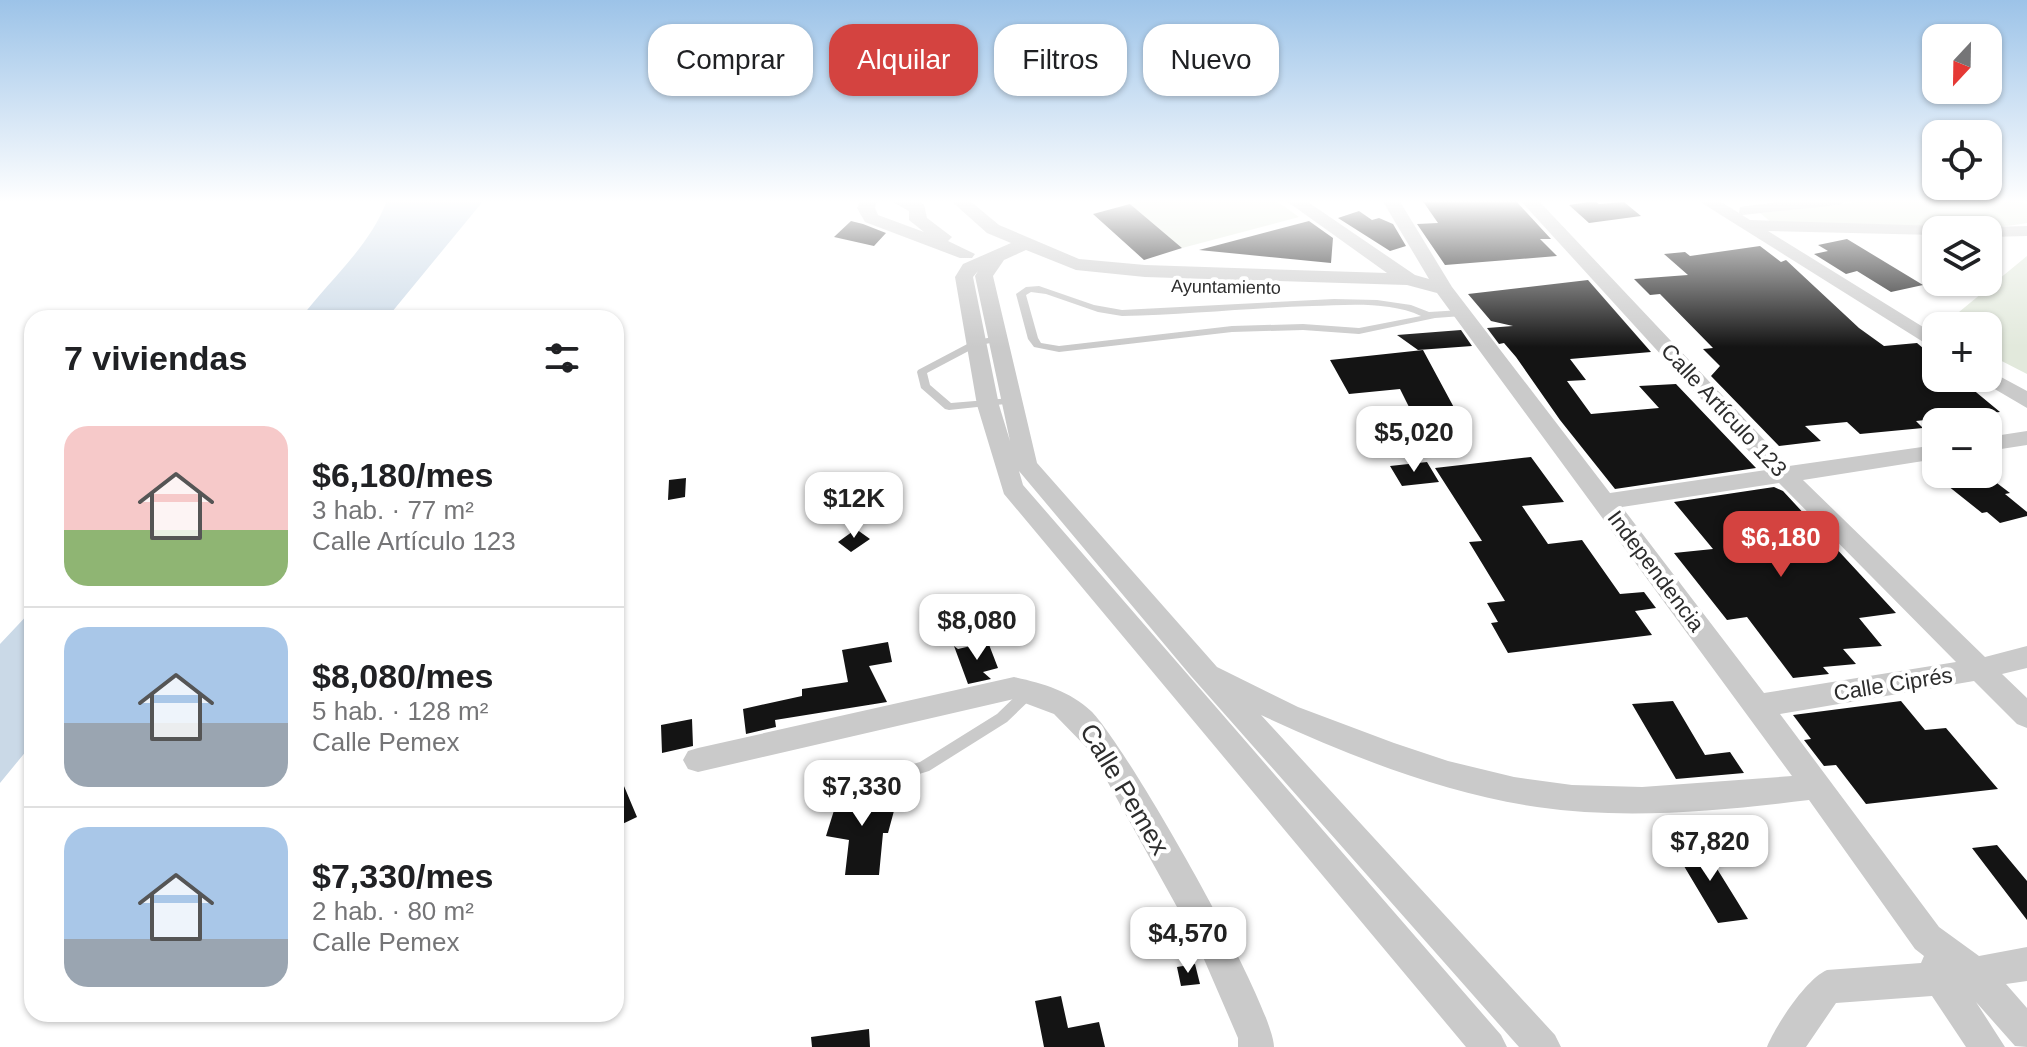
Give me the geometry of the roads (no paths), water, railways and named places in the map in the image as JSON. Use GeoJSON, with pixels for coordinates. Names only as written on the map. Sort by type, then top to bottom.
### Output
{"type":"FeatureCollection","features":[{"type":"Feature","properties":{"kind":"street"},"geometry":{"type":"LineString","coordinates":[[952,249],[966,254]]}},
{"type":"Feature","properties":{"kind":"street"},"geometry":{"type":"LineString","coordinates":[[959,249],[966,254]]}},
{"type":"Feature","properties":{"kind":"street"},"geometry":{"type":"LineString","coordinates":[[1015,249],[1001,256],[984,276],[987,341],[1012,488],[1489,1047]]}},
{"type":"Feature","properties":{"kind":"street","name":"Ayuntamiento"},"geometry":{"type":"LineString","coordinates":[[1037,249],[1076,264],[1128,270],[1408,279],[1452,300]]}},
{"type":"Feature","properties":{"kind":"street"},"geometry":{"type":"LineString","coordinates":[[1365,249],[1408,279]]}},
{"type":"Feature","properties":{"kind":"street","name":"Independencia"},"geometry":{"type":"LineString","coordinates":[[1421,249],[1452,300],[1758,706],[1927,938],[1973,972],[2027,1034]]}},
{"type":"Feature","properties":{"kind":"street","name":"Calle Artículo 123"},"geometry":{"type":"LineString","coordinates":[[1574,249],[1784,475],[2027,716]]}},
{"type":"Feature","properties":{"kind":"street"},"geometry":{"type":"LineString","coordinates":[[1785,249],[1922,335]]}},
{"type":"Feature","properties":{"kind":"street","name":"Ayuntamiento"},"geometry":{"type":"LineString","coordinates":[[966,254],[1001,256],[1073,277],[1135,285],[1289,295],[1452,300]]}},
{"type":"Feature","properties":{"kind":"street"},"geometry":{"type":"LineString","coordinates":[[2002,385],[2027,401]]}},
{"type":"Feature","properties":{"kind":"street"},"geometry":{"type":"LineString","coordinates":[[999,403],[1026,465],[1201,668],[1543,1047]]}},
{"type":"Feature","properties":{"kind":"street"},"geometry":{"type":"LineString","coordinates":[[2002,442],[2027,438]]}},
{"type":"Feature","properties":{"kind":"street"},"geometry":{"type":"LineString","coordinates":[[1604,502],[1922,454]]}},
{"type":"Feature","properties":{"kind":"street","name":"Calle Ciprés"},"geometry":{"type":"LineString","coordinates":[[1758,706],[1980,669],[2027,657]]}},
{"type":"Feature","properties":{"kind":"street"},"geometry":{"type":"LineString","coordinates":[[1201,668],[1319,729],[1436,772],[1538,794],[1634,800],[1734,797],[1817,786]]}},
{"type":"Feature","properties":{"kind":"street","name":"Calle Pemex"},"geometry":{"type":"LineString","coordinates":[[698,760],[1014,688],[1054,698],[1080,715],[1101,743],[1209,932],[1256,1038],[1256,1047]]}},
{"type":"Feature","properties":{"kind":"street","name":"Independencia"},"geometry":{"type":"LineString","coordinates":[[1927,938],[1940,979],[1987,1047]]}},
{"type":"Feature","properties":{"kind":"street"},"geometry":{"type":"LineString","coordinates":[[1785,1047],[1827,987],[1940,979],[2027,964]]}},
{"type":"Feature","properties":{"kind":"lane"},"geometry":{"type":"LineString","coordinates":[[1430,315],[1391,306],[1289,295],[1119,313],[1039,289],[1021,294],[1033,339],[1038,345],[1059,349],[1232,329],[1303,327],[1359,331],[1429,319],[1430,315],[1452,300]]}},
{"type":"Feature","properties":{"kind":"lane"},"geometry":{"type":"LineString","coordinates":[[1119,313],[1120,340]]}},
{"type":"Feature","properties":{"kind":"lane"},"geometry":{"type":"LineString","coordinates":[[987,341],[922,372],[925,386],[949,407],[999,403]]}},
{"type":"Feature","properties":{"kind":"lane"},"geometry":{"type":"LineString","coordinates":[[870,783],[924,767],[1002,718],[1030,691]]}},
{"type":"Feature","properties":{"kind":"water"},"geometry":{"type":"Polygon","coordinates":[[[359,249],[444,249],[394,310],[308,310],[359,249]]]}},
{"type":"Feature","properties":{"kind":"water"},"geometry":{"type":"Polygon","coordinates":[[[24,618],[24,754],[0,783],[0,644],[24,618]]]}}]}
